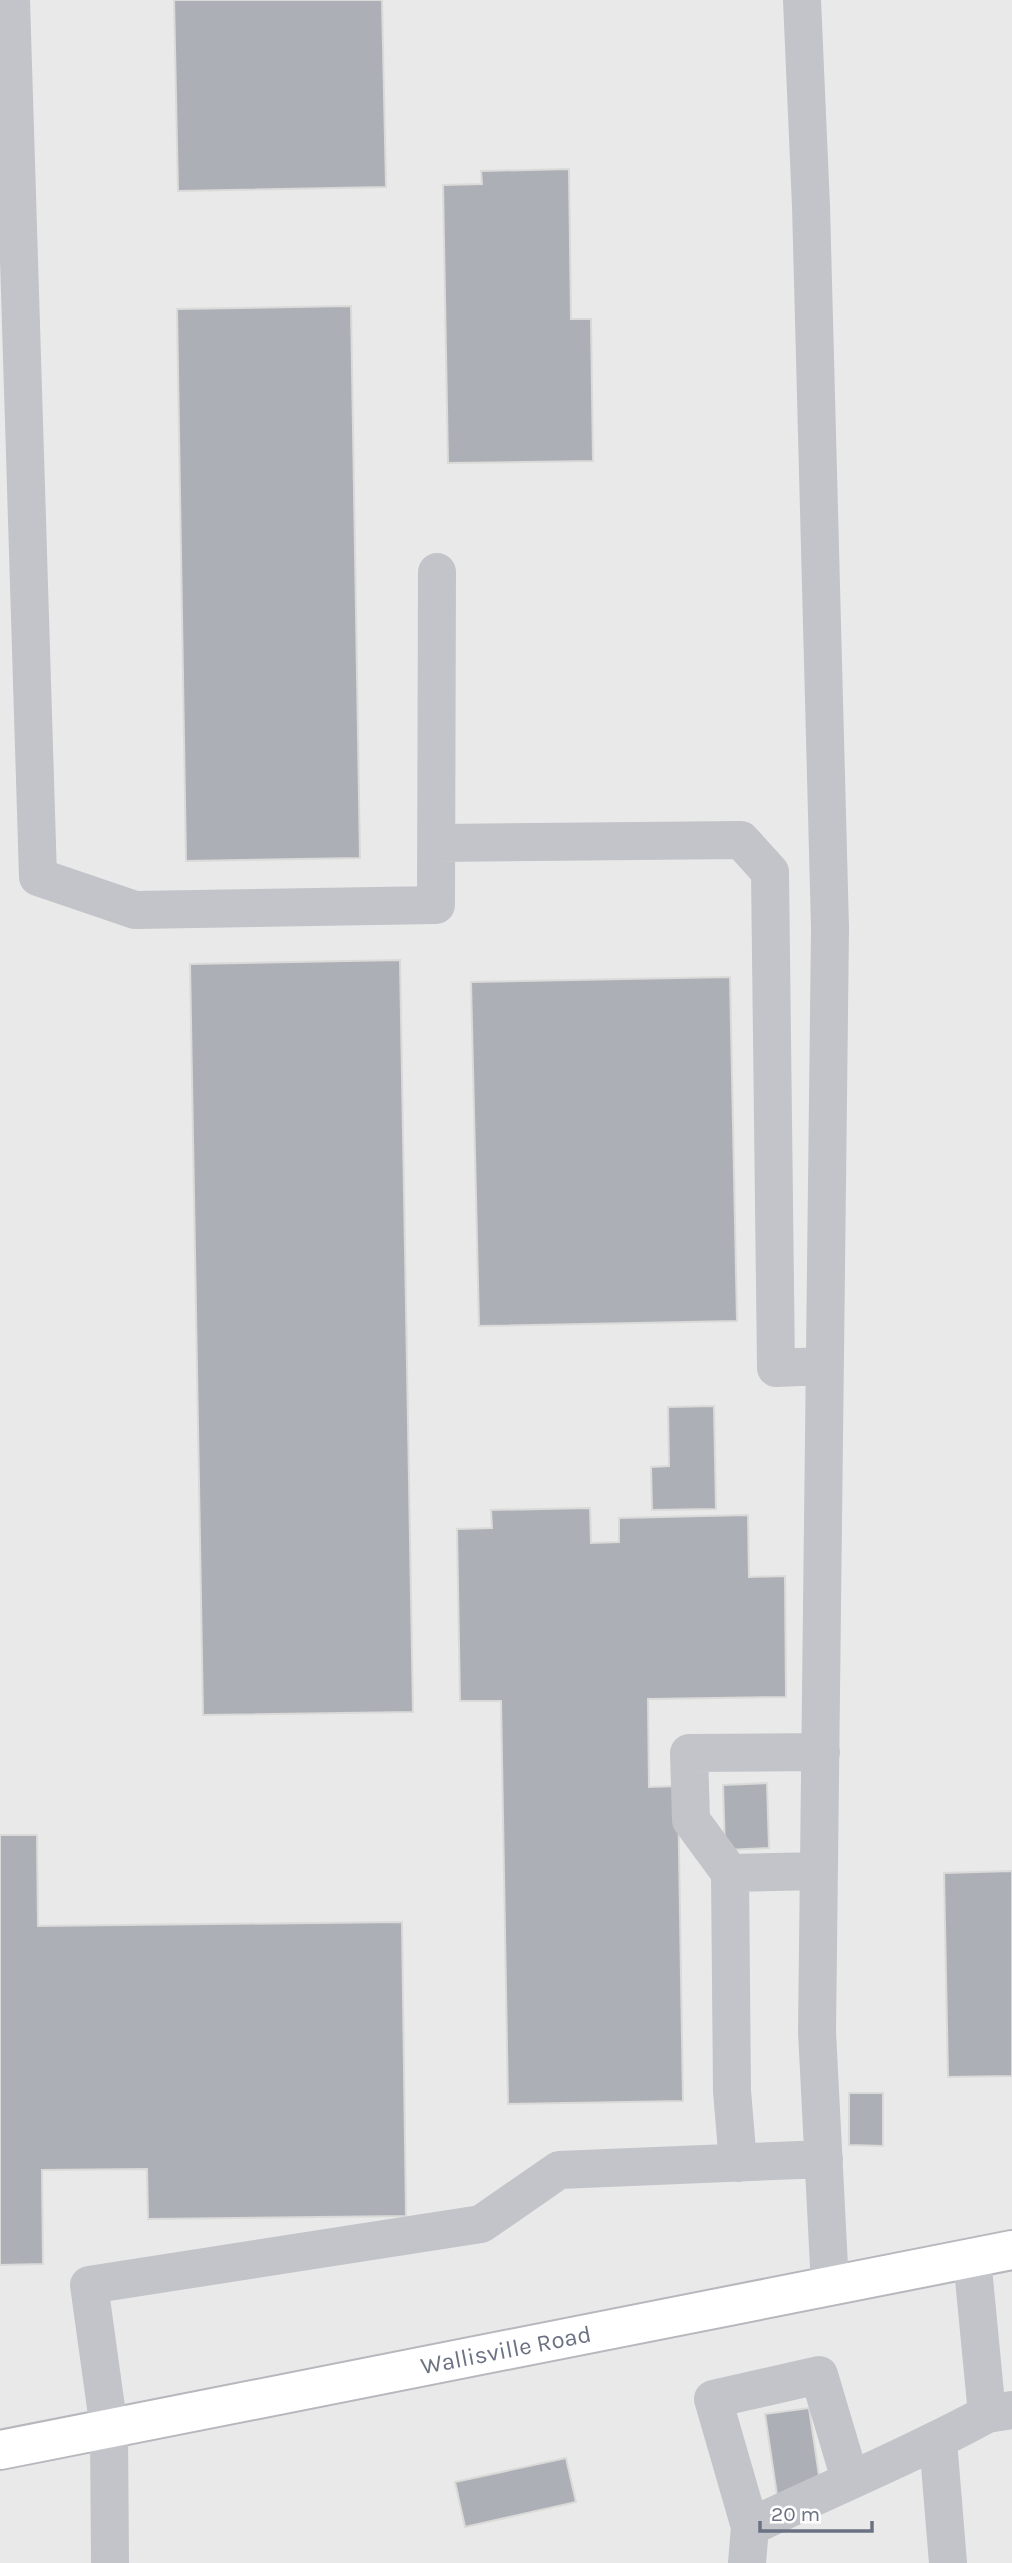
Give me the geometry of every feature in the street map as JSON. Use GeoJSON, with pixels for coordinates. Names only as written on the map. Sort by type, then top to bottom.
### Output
{"type":"FeatureCollection","features":[{"type":"Feature","properties":{"kind":"main road","name":"Wallisville Road"},"geometry":{"type":"LineString","coordinates":[[0,2450],[1012,2250]]}},
{"type":"Feature","properties":{"kind":"lane"},"geometry":{"type":"LineString","coordinates":[[12,0],[38,877],[135,910],[436,905],[437,572]]}},
{"type":"Feature","properties":{"kind":"lane"},"geometry":{"type":"LineString","coordinates":[[802,0],[811,206],[830,928],[817,2032],[830,2286]]}},
{"type":"Feature","properties":{"kind":"lane"},"geometry":{"type":"LineString","coordinates":[[437,844],[741,840],[770,872],[776,1368],[825,1367]]}},
{"type":"Feature","properties":{"kind":"lane"},"geometry":{"type":"LineString","coordinates":[[738,2162],[732,2091],[730,1873],[691,1820],[689,1753],[821,1752]]}},
{"type":"Feature","properties":{"kind":"lane"},"geometry":{"type":"LineString","coordinates":[[730,1873],[819,1871]]}},
{"type":"Feature","properties":{"kind":"lane"},"geometry":{"type":"LineString","coordinates":[[110,2563],[109,2429],[89,2285],[481,2224],[559,2170],[824,2159]]}},
{"type":"Feature","properties":{"kind":"lane"},"geometry":{"type":"LineString","coordinates":[[850,2479],[819,2375],[713,2399],[748,2545],[850,2479],[999,2412],[972,2258]]}},
{"type":"Feature","properties":{"kind":"lane"},"geometry":{"type":"LineString","coordinates":[[938,2441],[948,2563]]}},
{"type":"Feature","properties":{"kind":"shaded area"},"geometry":{"type":"Polygon","coordinates":[[[0,0],[1012,0],[1012,2563],[0,2563],[0,0]]]}},
{"type":"Feature","properties":{"kind":"building"},"geometry":{"type":"Polygon","coordinates":[[[174,0],[382,0],[386,187],[178,191],[174,0]]]}},
{"type":"Feature","properties":{"kind":"building"},"geometry":{"type":"Polygon","coordinates":[[[569,169],[571,319],[591,319],[593,461],[448,463],[443,185],[482,184],[481,171],[569,169]]]}},
{"type":"Feature","properties":{"kind":"building"},"geometry":{"type":"Polygon","coordinates":[[[351,306],[360,858],[186,861],[177,309],[351,306]]]}},
{"type":"Feature","properties":{"kind":"building"},"geometry":{"type":"Polygon","coordinates":[[[400,960],[413,1712],[203,1715],[190,964],[400,960]]]}},
{"type":"Feature","properties":{"kind":"building"},"geometry":{"type":"Polygon","coordinates":[[[730,977],[737,1321],[479,1326],[471,982],[730,977]]]}},
{"type":"Feature","properties":{"kind":"building"},"geometry":{"type":"Polygon","coordinates":[[[714,1406],[716,1509],[652,1510],[651,1467],[669,1466],[668,1407],[714,1406]]]}},
{"type":"Feature","properties":{"kind":"building"},"geometry":{"type":"Polygon","coordinates":[[[590,1508],[591,1543],[619,1542],[619,1518],[748,1515],[749,1577],[785,1576],[786,1697],[648,1699],[649,1787],[678,1786],[683,2101],[508,2104],[501,1701],[460,1701],[457,1529],[492,1528],[491,1510],[590,1508]]]}},
{"type":"Feature","properties":{"kind":"building"},"geometry":{"type":"Polygon","coordinates":[[[767,1783],[769,1848],[725,1850],[723,1785],[767,1783]]]}},
{"type":"Feature","properties":{"kind":"building"},"geometry":{"type":"Polygon","coordinates":[[[0,1835],[37,1835],[38,1926],[402,1922],[406,2216],[148,2219],[147,2169],[42,2170],[43,2264],[0,2265],[0,1835]]]}},
{"type":"Feature","properties":{"kind":"building"},"geometry":{"type":"Polygon","coordinates":[[[1012,1871],[1012,2076],[948,2077],[944,1873],[1012,1871]]]}},
{"type":"Feature","properties":{"kind":"building"},"geometry":{"type":"Polygon","coordinates":[[[849,2093],[883,2093],[883,2146],[849,2145],[849,2093]]]}},
{"type":"Feature","properties":{"kind":"building"},"geometry":{"type":"Polygon","coordinates":[[[809,2408],[821,2489],[777,2495],[765,2414],[809,2408]]]}},
{"type":"Feature","properties":{"kind":"building"},"geometry":{"type":"Polygon","coordinates":[[[566,2458],[576,2502],[465,2527],[455,2482],[566,2458]]]}}]}
